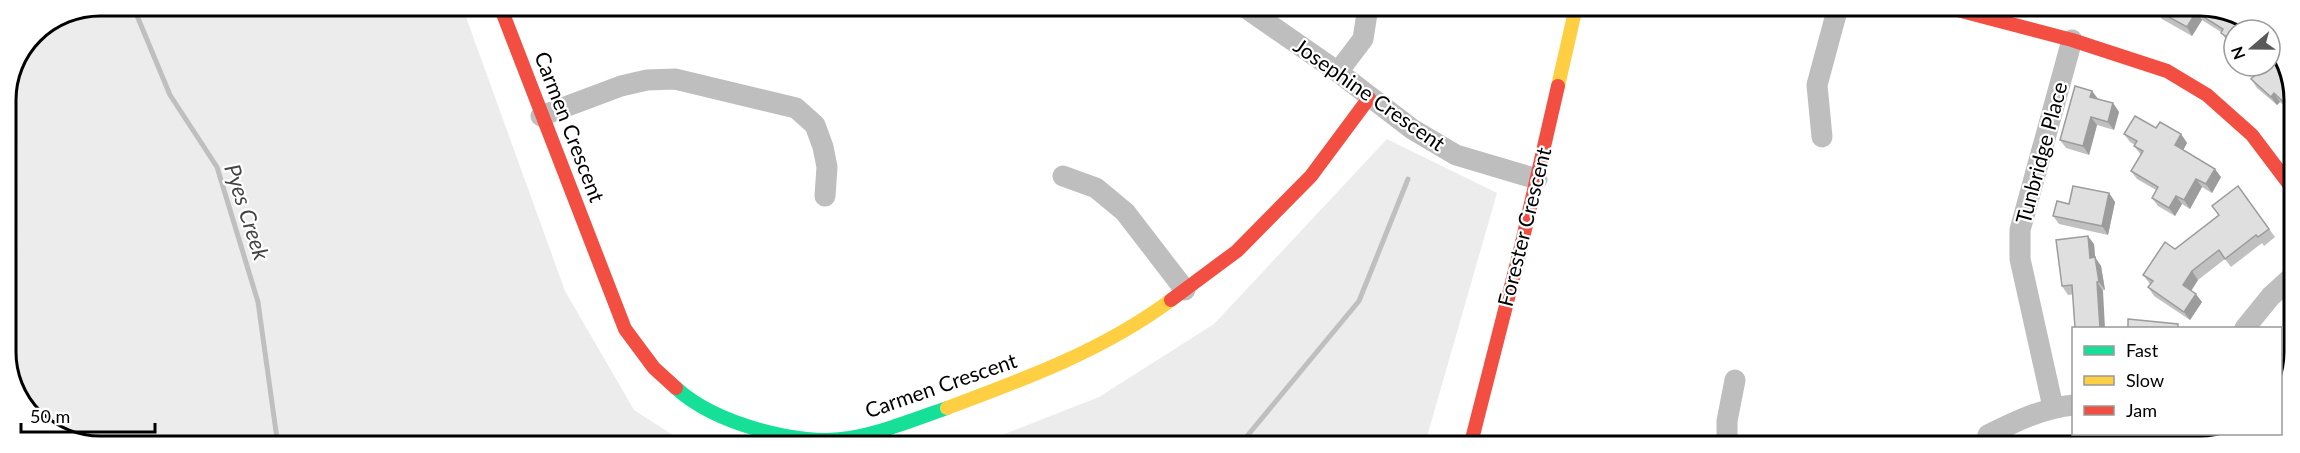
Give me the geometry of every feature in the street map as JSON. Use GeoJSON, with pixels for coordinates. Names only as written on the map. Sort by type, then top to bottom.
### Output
{"type":"FeatureCollection","features":[{"type":"Feature","properties":{"kind":"street","name":"Carmen Crescent"},"geometry":{"type":"LineString","coordinates":[[504,17],[625,329],[654,368],[689,400],[748,427],[790,436]]}},
{"type":"Feature","properties":{"kind":"street","name":"Josephine Crescent"},"geometry":{"type":"LineString","coordinates":[[1259,17],[1338,72],[1412,129],[1456,155],[1537,179]]}},
{"type":"Feature","properties":{"kind":"street"},"geometry":{"type":"LineString","coordinates":[[1338,72],[1363,39],[1366,17]]}},
{"type":"Feature","properties":{"kind":"street","name":"Forester Crescent"},"geometry":{"type":"LineString","coordinates":[[1473,436],[1537,179],[1574,17]]}},
{"type":"Feature","properties":{"kind":"street"},"geometry":{"type":"LineString","coordinates":[[1822,137],[1817,85],[1835,17]]}},
{"type":"Feature","properties":{"kind":"street"},"geometry":{"type":"LineString","coordinates":[[1984,17],[2072,40],[2167,71],[2207,96],[2252,135],[2284,177]]}},
{"type":"Feature","properties":{"kind":"street","name":"Tunbridge Place"},"geometry":{"type":"LineString","coordinates":[[2063,406],[2020,259],[2020,230],[2072,40]]}},
{"type":"Feature","properties":{"kind":"street"},"geometry":{"type":"LineString","coordinates":[[541,116],[621,86],[647,80],[675,79],[796,108],[815,125],[823,147],[827,167],[825,196]]}},
{"type":"Feature","properties":{"kind":"street","name":"Carmen Crescent"},"geometry":{"type":"LineString","coordinates":[[856,436],[906,423],[1031,378],[1144,320],[1237,252],[1311,176],[1369,98]]}},
{"type":"Feature","properties":{"kind":"street"},"geometry":{"type":"LineString","coordinates":[[1063,176],[1096,188],[1125,212],[1185,290]]}},
{"type":"Feature","properties":{"kind":"street"},"geometry":{"type":"LineString","coordinates":[[2246,327],[2271,296],[2284,284]]}},
{"type":"Feature","properties":{"kind":"street"},"geometry":{"type":"LineString","coordinates":[[1727,436],[1727,421],[1734,380]]}},
{"type":"Feature","properties":{"kind":"street"},"geometry":{"type":"LineString","coordinates":[[1988,435],[2014,422],[2063,406]]}},
{"type":"Feature","properties":{"kind":"shaded area"},"geometry":{"type":"Polygon","coordinates":[[[466,17],[565,291],[634,410],[674,436],[90,436],[63,428],[34,404],[23,385],[16,352],[16,100],[23,68],[31,54],[41,41],[54,31],[84,18],[466,17]]]}},
{"type":"Feature","properties":{"kind":"shaded area"},"geometry":{"type":"Polygon","coordinates":[[[1387,139],[1497,193],[1427,436],[1000,436],[1099,397],[1214,324],[1387,139]]]}},
{"type":"Feature","properties":{"kind":"shaded area"},"geometry":{"type":"Polygon","coordinates":[[[2284,340],[2282,368],[2282,341],[2284,340]]]}},
{"type":"Feature","properties":{"kind":"building"},"geometry":{"type":"Polygon","coordinates":[[[2169,17],[2193,17],[2187,27],[2169,17]]]}},
{"type":"Feature","properties":{"kind":"building"},"geometry":{"type":"Polygon","coordinates":[[[2204,17],[2222,20],[2222,28],[2204,17]]]}},
{"type":"Feature","properties":{"kind":"building"},"geometry":{"type":"Polygon","coordinates":[[[2280,78],[2284,102],[2274,93],[2271,97],[2251,79],[2280,78]]]}},
{"type":"Feature","properties":{"kind":"building"},"geometry":{"type":"Polygon","coordinates":[[[2075,86],[2092,91],[2090,97],[2113,103],[2108,122],[2091,117],[2083,146],[2060,140],[2075,86]]]}},
{"type":"Feature","properties":{"kind":"building"},"geometry":{"type":"Polygon","coordinates":[[[2135,116],[2156,128],[2160,122],[2181,134],[2175,145],[2215,169],[2206,184],[2196,179],[2184,200],[2176,196],[2169,208],[2152,198],[2158,187],[2131,171],[2143,151],[2134,146],[2137,141],[2124,134],[2135,116]]]}},
{"type":"Feature","properties":{"kind":"building"},"geometry":{"type":"Polygon","coordinates":[[[2073,186],[2109,193],[2102,226],[2053,216],[2057,201],[2069,204],[2073,186]]]}},
{"type":"Feature","properties":{"kind":"building"},"geometry":{"type":"Polygon","coordinates":[[[2238,186],[2269,229],[2258,237],[2256,235],[2225,259],[2219,250],[2192,271],[2183,285],[2196,294],[2184,312],[2148,287],[2153,281],[2143,275],[2165,242],[2175,249],[2219,215],[2212,206],[2238,186]]]}},
{"type":"Feature","properties":{"kind":"building"},"geometry":{"type":"Polygon","coordinates":[[[2088,236],[2090,258],[2095,257],[2099,282],[2097,282],[2100,327],[2075,327],[2072,285],[2062,286],[2056,240],[2088,236]]]}},
{"type":"Feature","properties":{"kind":"building"},"geometry":{"type":"Polygon","coordinates":[[[2128,319],[2178,324],[2178,327],[2128,327],[2128,319]]]}},
{"type":"Feature","properties":{"kind":"waterway","name":"Pyes Creek"},"geometry":{"type":"LineString","coordinates":[[138,17],[170,95],[217,167],[258,302],[277,436]]}},
{"type":"Feature","properties":{"kind":"waterway"},"geometry":{"type":"LineString","coordinates":[[1247,436],[1359,301],[1408,179]]}},
{"type":"Feature","properties":{"kind":"traffic: fast"},"geometry":{"type":"LineString","coordinates":[[676,388],[692,401],[734,422],[758,430],[789,436]]}},
{"type":"Feature","properties":{"kind":"traffic: fast"},"geometry":{"type":"LineString","coordinates":[[858,436],[899,425],[947,408]]}},
{"type":"Feature","properties":{"kind":"traffic: slow"},"geometry":{"type":"LineString","coordinates":[[1558,86],[1574,17]]}},
{"type":"Feature","properties":{"kind":"traffic: slow"},"geometry":{"type":"LineString","coordinates":[[947,408],[1063,362],[1119,334],[1171,300]]}},
{"type":"Feature","properties":{"kind":"traffic: jam"},"geometry":{"type":"LineString","coordinates":[[504,17],[625,329],[654,368],[676,388]]}},
{"type":"Feature","properties":{"kind":"traffic: jam"},"geometry":{"type":"LineString","coordinates":[[1984,17],[2072,40],[2167,71],[2207,95],[2252,135],[2284,177]]}},
{"type":"Feature","properties":{"kind":"traffic: jam"},"geometry":{"type":"LineString","coordinates":[[1473,436],[1520,251],[1558,86]]}},
{"type":"Feature","properties":{"kind":"traffic: jam"},"geometry":{"type":"LineString","coordinates":[[1171,300],[1237,251],[1311,176],[1369,98]]}}]}
